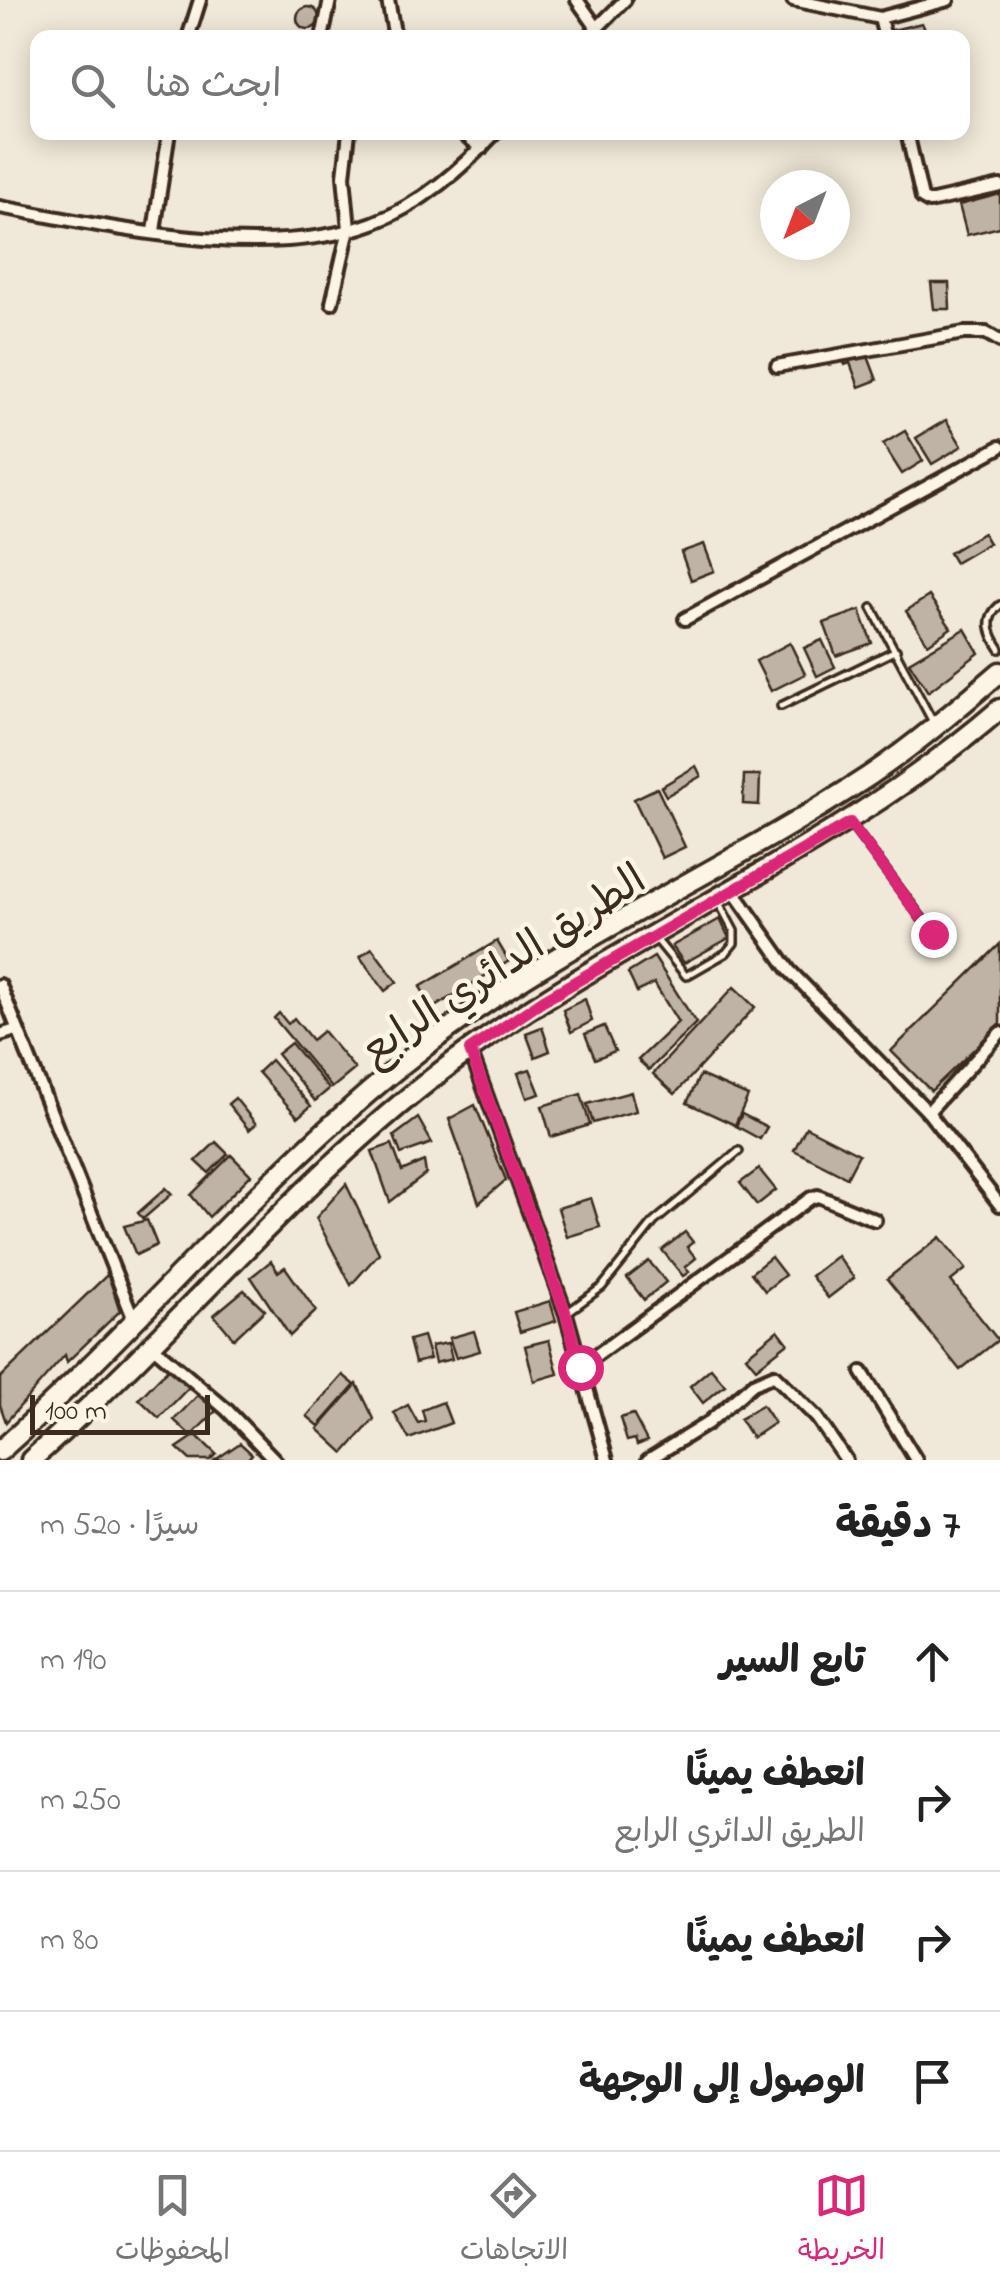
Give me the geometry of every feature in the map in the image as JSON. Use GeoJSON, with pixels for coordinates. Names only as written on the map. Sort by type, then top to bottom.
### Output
{"type":"FeatureCollection","features":[{"type":"Feature","properties":{"kind":"main road","name":"الطريق الدائري الرابع"},"geometry":{"type":"LineString","coordinates":[[0,1450],[308,1146],[438,1036],[530,976],[870,775],[1000,672]]}},
{"type":"Feature","properties":{"kind":"main road","name":"الطريق الدائري الرابع"},"geometry":{"type":"LineString","coordinates":[[31,1460],[324,1169],[400,1102],[470,1050],[654,936],[850,823],[921,774],[1000,709]]}},
{"type":"Feature","properties":{"kind":"street"},"geometry":{"type":"LineString","coordinates":[[191,30],[200,0]]}},
{"type":"Feature","properties":{"kind":"street"},"geometry":{"type":"LineString","coordinates":[[324,30],[330,0]]}},
{"type":"Feature","properties":{"kind":"street"},"geometry":{"type":"LineString","coordinates":[[388,0],[394,30]]}},
{"type":"Feature","properties":{"kind":"street"},"geometry":{"type":"LineString","coordinates":[[578,0],[597,28],[625,0]]}},
{"type":"Feature","properties":{"kind":"street"},"geometry":{"type":"LineString","coordinates":[[794,0],[880,18],[948,0]]}},
{"type":"Feature","properties":{"kind":"street"},"geometry":{"type":"LineString","coordinates":[[880,18],[882,30]]}},
{"type":"Feature","properties":{"kind":"street"},"geometry":{"type":"LineString","coordinates":[[154,231],[168,140]]}},
{"type":"Feature","properties":{"kind":"street"},"geometry":{"type":"LineString","coordinates":[[332,303],[348,229],[344,176],[348,140]]}},
{"type":"Feature","properties":{"kind":"street"},"geometry":{"type":"LineString","coordinates":[[472,140],[482,148]]}},
{"type":"Feature","properties":{"kind":"street"},"geometry":{"type":"LineString","coordinates":[[0,207],[154,231],[254,240],[348,229],[374,223],[419,198],[489,140]]}},
{"type":"Feature","properties":{"kind":"street"},"geometry":{"type":"LineString","coordinates":[[909,140],[922,198],[928,202],[1000,186]]}},
{"type":"Feature","properties":{"kind":"street"},"geometry":{"type":"LineString","coordinates":[[777,366],[964,334],[986,333],[1000,341]]}},
{"type":"Feature","properties":{"kind":"street"},"geometry":{"type":"LineString","coordinates":[[685,620],[1000,447]]}},
{"type":"Feature","properties":{"kind":"street"},"geometry":{"type":"LineString","coordinates":[[725,894],[790,970],[928,1112],[996,1190],[1000,1205]]}},
{"type":"Feature","properties":{"kind":"street"},"geometry":{"type":"LineString","coordinates":[[0,985],[134,1320]]}},
{"type":"Feature","properties":{"kind":"street"},"geometry":{"type":"LineString","coordinates":[[0,1035],[16,1030]]}},
{"type":"Feature","properties":{"kind":"street"},"geometry":{"type":"LineString","coordinates":[[928,1112],[1000,1034]]}},
{"type":"Feature","properties":{"kind":"street"},"geometry":{"type":"LineString","coordinates":[[470,1050],[566,1314],[607,1460]]}},
{"type":"Feature","properties":{"kind":"street"},"geometry":{"type":"LineString","coordinates":[[580,1367],[811,1198],[818,1196],[875,1220]]}},
{"type":"Feature","properties":{"kind":"street"},"geometry":{"type":"LineString","coordinates":[[150,1344],[227,1410],[275,1460]]}},
{"type":"Feature","properties":{"kind":"street"},"geometry":{"type":"LineString","coordinates":[[862,1372],[916,1460]]}},
{"type":"Feature","properties":{"kind":"street"},"geometry":{"type":"LineString","coordinates":[[648,1460],[708,1423],[753,1384],[774,1375],[817,1418],[846,1460]]}},
{"type":"Feature","properties":{"kind":"lane"},"geometry":{"type":"LineString","coordinates":[[1000,604],[991,612],[988,626],[1000,648]]}},
{"type":"Feature","properties":{"kind":"lane"},"geometry":{"type":"LineString","coordinates":[[872,608],[936,726]]}},
{"type":"Feature","properties":{"kind":"lane"},"geometry":{"type":"LineString","coordinates":[[781,706],[896,650]]}},
{"type":"Feature","properties":{"kind":"lane"},"geometry":{"type":"LineString","coordinates":[[850,823],[933,934]]}},
{"type":"Feature","properties":{"kind":"lane"},"geometry":{"type":"LineString","coordinates":[[654,936],[677,970],[686,976],[696,974],[734,942],[725,894]]}},
{"type":"Feature","properties":{"kind":"lane"},"geometry":{"type":"LineString","coordinates":[[566,1314],[602,1287],[654,1222],[740,1150]]}},
{"type":"Feature","properties":{"kind":"building"},"geometry":{"type":"Polygon","coordinates":[[[308,7],[316,10],[316,26],[308,29],[300,26],[297,18],[300,10],[308,7]]]}},
{"type":"Feature","properties":{"kind":"building"},"geometry":{"type":"Polygon","coordinates":[[[922,23],[925,30],[893,30],[922,23]]]}},
{"type":"Feature","properties":{"kind":"building"},"geometry":{"type":"Polygon","coordinates":[[[1000,194],[1000,227],[967,235],[959,205],[1000,194]]]}},
{"type":"Feature","properties":{"kind":"building"},"geometry":{"type":"Polygon","coordinates":[[[931,283],[949,283],[950,309],[934,309],[931,283]]]}},
{"type":"Feature","properties":{"kind":"building"},"geometry":{"type":"Polygon","coordinates":[[[866,351],[877,380],[859,387],[850,363],[845,365],[843,360],[866,351]]]}},
{"type":"Feature","properties":{"kind":"building"},"geometry":{"type":"Polygon","coordinates":[[[946,420],[962,446],[932,464],[916,438],[946,420]]]}},
{"type":"Feature","properties":{"kind":"building"},"geometry":{"type":"Polygon","coordinates":[[[905,431],[923,461],[902,474],[883,444],[905,431]]]}},
{"type":"Feature","properties":{"kind":"building"},"geometry":{"type":"Polygon","coordinates":[[[983,533],[989,543],[955,563],[949,553],[983,533]]]}},
{"type":"Feature","properties":{"kind":"building"},"geometry":{"type":"Polygon","coordinates":[[[704,544],[714,571],[691,580],[681,552],[704,544]]]}},
{"type":"Feature","properties":{"kind":"building"},"geometry":{"type":"Polygon","coordinates":[[[929,596],[951,628],[928,644],[906,611],[929,596]]]}},
{"type":"Feature","properties":{"kind":"building"},"geometry":{"type":"Polygon","coordinates":[[[860,610],[872,643],[836,656],[824,623],[860,610]]]}},
{"type":"Feature","properties":{"kind":"building"},"geometry":{"type":"Polygon","coordinates":[[[965,629],[979,653],[928,692],[909,662],[965,629]]]}},
{"type":"Feature","properties":{"kind":"building"},"geometry":{"type":"Polygon","coordinates":[[[822,640],[835,667],[817,676],[804,648],[822,640]]]}},
{"type":"Feature","properties":{"kind":"building"},"geometry":{"type":"Polygon","coordinates":[[[790,643],[805,674],[771,691],[756,661],[790,643]]]}},
{"type":"Feature","properties":{"kind":"building"},"geometry":{"type":"Polygon","coordinates":[[[696,766],[701,776],[666,796],[661,787],[696,766]]]}},
{"type":"Feature","properties":{"kind":"building"},"geometry":{"type":"Polygon","coordinates":[[[744,775],[760,775],[759,805],[743,804],[744,775]]]}},
{"type":"Feature","properties":{"kind":"building"},"geometry":{"type":"Polygon","coordinates":[[[657,788],[685,847],[662,858],[634,799],[657,788]]]}},
{"type":"Feature","properties":{"kind":"building"},"geometry":{"type":"Polygon","coordinates":[[[720,919],[729,938],[684,963],[672,946],[720,919]]]}},
{"type":"Feature","properties":{"kind":"building"},"geometry":{"type":"Polygon","coordinates":[[[497,941],[509,961],[433,1008],[420,987],[497,941]]]}},
{"type":"Feature","properties":{"kind":"building"},"geometry":{"type":"Polygon","coordinates":[[[1000,944],[1000,1024],[931,1091],[891,1051],[1000,944]]]}},
{"type":"Feature","properties":{"kind":"building"},"geometry":{"type":"Polygon","coordinates":[[[372,948],[397,982],[385,991],[360,957],[372,948]]]}},
{"type":"Feature","properties":{"kind":"building"},"geometry":{"type":"Polygon","coordinates":[[[654,957],[696,1023],[649,1070],[638,1060],[678,1022],[654,983],[637,992],[628,973],[654,957]]]}},
{"type":"Feature","properties":{"kind":"building"},"geometry":{"type":"Polygon","coordinates":[[[734,987],[755,1007],[675,1094],[653,1074],[734,987]]]}},
{"type":"Feature","properties":{"kind":"building"},"geometry":{"type":"Polygon","coordinates":[[[585,999],[592,1021],[571,1032],[563,1010],[585,999]]]}},
{"type":"Feature","properties":{"kind":"building"},"geometry":{"type":"Polygon","coordinates":[[[279,1013],[288,1024],[294,1018],[312,1040],[323,1031],[355,1069],[332,1088],[274,1018],[279,1013]]]}},
{"type":"Feature","properties":{"kind":"building"},"geometry":{"type":"Polygon","coordinates":[[[604,1026],[615,1051],[595,1059],[585,1034],[604,1026]]]}},
{"type":"Feature","properties":{"kind":"building"},"geometry":{"type":"Polygon","coordinates":[[[542,1027],[550,1051],[535,1057],[526,1033],[542,1027]]]}},
{"type":"Feature","properties":{"kind":"building"},"geometry":{"type":"Polygon","coordinates":[[[291,1043],[329,1089],[315,1101],[277,1054],[291,1043]]]}},
{"type":"Feature","properties":{"kind":"building"},"geometry":{"type":"Polygon","coordinates":[[[271,1060],[311,1106],[298,1117],[258,1072],[271,1060]]]}},
{"type":"Feature","properties":{"kind":"building"},"geometry":{"type":"Polygon","coordinates":[[[530,1069],[540,1094],[527,1098],[518,1073],[530,1069]]]}},
{"type":"Feature","properties":{"kind":"building"},"geometry":{"type":"Polygon","coordinates":[[[700,1075],[748,1096],[735,1125],[687,1103],[700,1075]]]}},
{"type":"Feature","properties":{"kind":"building"},"geometry":{"type":"Polygon","coordinates":[[[631,1092],[636,1111],[593,1123],[587,1104],[631,1092]]]}},
{"type":"Feature","properties":{"kind":"building"},"geometry":{"type":"Polygon","coordinates":[[[581,1094],[590,1125],[551,1137],[542,1106],[581,1094]]]}},
{"type":"Feature","properties":{"kind":"building"},"geometry":{"type":"Polygon","coordinates":[[[235,1098],[256,1124],[249,1130],[228,1104],[235,1098]]]}},
{"type":"Feature","properties":{"kind":"building"},"geometry":{"type":"Polygon","coordinates":[[[475,1105],[506,1180],[479,1203],[449,1119],[475,1105]]]}},
{"type":"Feature","properties":{"kind":"building"},"geometry":{"type":"Polygon","coordinates":[[[742,1114],[767,1127],[760,1139],[736,1126],[742,1114]]]}},
{"type":"Feature","properties":{"kind":"building"},"geometry":{"type":"Polygon","coordinates":[[[418,1118],[432,1143],[401,1154],[394,1136],[418,1118]]]}},
{"type":"Feature","properties":{"kind":"building"},"geometry":{"type":"Polygon","coordinates":[[[806,1127],[859,1154],[847,1177],[794,1150],[806,1127]]]}},
{"type":"Feature","properties":{"kind":"building"},"geometry":{"type":"Polygon","coordinates":[[[216,1142],[228,1154],[209,1173],[196,1161],[216,1142]]]}},
{"type":"Feature","properties":{"kind":"building"},"geometry":{"type":"Polygon","coordinates":[[[392,1144],[402,1171],[424,1161],[426,1174],[390,1202],[372,1151],[392,1144]]]}},
{"type":"Feature","properties":{"kind":"building"},"geometry":{"type":"Polygon","coordinates":[[[231,1155],[251,1175],[209,1217],[191,1195],[231,1155]]]}},
{"type":"Feature","properties":{"kind":"building"},"geometry":{"type":"Polygon","coordinates":[[[759,1169],[776,1190],[757,1205],[740,1183],[759,1169]]]}},
{"type":"Feature","properties":{"kind":"building"},"geometry":{"type":"Polygon","coordinates":[[[346,1184],[379,1253],[351,1285],[316,1218],[346,1184]]]}},
{"type":"Feature","properties":{"kind":"building"},"geometry":{"type":"Polygon","coordinates":[[[166,1188],[172,1194],[143,1219],[138,1213],[166,1188]]]}},
{"type":"Feature","properties":{"kind":"building"},"geometry":{"type":"Polygon","coordinates":[[[591,1198],[600,1227],[567,1237],[558,1208],[591,1198]]]}},
{"type":"Feature","properties":{"kind":"building"},"geometry":{"type":"Polygon","coordinates":[[[147,1220],[157,1245],[136,1255],[124,1226],[147,1220]]]}},
{"type":"Feature","properties":{"kind":"building"},"geometry":{"type":"Polygon","coordinates":[[[685,1232],[693,1242],[687,1247],[696,1258],[685,1267],[689,1272],[683,1276],[662,1250],[685,1232]]]}},
{"type":"Feature","properties":{"kind":"building"},"geometry":{"type":"Polygon","coordinates":[[[940,1237],[966,1269],[951,1281],[998,1340],[960,1370],[887,1279],[940,1237]]]}},
{"type":"Feature","properties":{"kind":"building"},"geometry":{"type":"Polygon","coordinates":[[[837,1256],[854,1278],[828,1298],[811,1276],[837,1256]]]}},
{"type":"Feature","properties":{"kind":"building"},"geometry":{"type":"Polygon","coordinates":[[[771,1257],[785,1275],[765,1291],[751,1273],[771,1257]]]}},
{"type":"Feature","properties":{"kind":"building"},"geometry":{"type":"Polygon","coordinates":[[[271,1261],[278,1272],[285,1267],[316,1311],[290,1336],[251,1277],[271,1261]]]}},
{"type":"Feature","properties":{"kind":"building"},"geometry":{"type":"Polygon","coordinates":[[[649,1261],[666,1282],[644,1300],[627,1278],[649,1261]]]}},
{"type":"Feature","properties":{"kind":"building"},"geometry":{"type":"Polygon","coordinates":[[[108,1274],[120,1311],[67,1362],[65,1355],[6,1422],[0,1405],[0,1378],[108,1274]]]}},
{"type":"Feature","properties":{"kind":"building"},"geometry":{"type":"Polygon","coordinates":[[[244,1290],[265,1310],[234,1339],[214,1315],[244,1290]]]}},
{"type":"Feature","properties":{"kind":"building"},"geometry":{"type":"Polygon","coordinates":[[[550,1301],[556,1321],[520,1332],[514,1312],[550,1301]]]}},
{"type":"Feature","properties":{"kind":"building"},"geometry":{"type":"Polygon","coordinates":[[[778,1330],[788,1343],[756,1368],[746,1356],[778,1330]]]}},
{"type":"Feature","properties":{"kind":"building"},"geometry":{"type":"Polygon","coordinates":[[[474,1331],[480,1351],[456,1358],[449,1338],[474,1331]]]}},
{"type":"Feature","properties":{"kind":"building"},"geometry":{"type":"Polygon","coordinates":[[[423,1336],[430,1359],[415,1363],[409,1340],[423,1336]]]}},
{"type":"Feature","properties":{"kind":"building"},"geometry":{"type":"Polygon","coordinates":[[[549,1340],[558,1374],[534,1381],[525,1346],[549,1340]]]}},
{"type":"Feature","properties":{"kind":"building"},"geometry":{"type":"Polygon","coordinates":[[[448,1343],[452,1359],[435,1363],[431,1346],[448,1343]]]}},
{"type":"Feature","properties":{"kind":"building"},"geometry":{"type":"Polygon","coordinates":[[[169,1368],[189,1387],[159,1418],[139,1399],[169,1368]]]}},
{"type":"Feature","properties":{"kind":"building"},"geometry":{"type":"Polygon","coordinates":[[[711,1368],[725,1385],[703,1403],[690,1386],[711,1368]]]}},
{"type":"Feature","properties":{"kind":"building"},"geometry":{"type":"Polygon","coordinates":[[[343,1375],[355,1385],[319,1426],[307,1416],[343,1375]]]}},
{"type":"Feature","properties":{"kind":"building"},"geometry":{"type":"Polygon","coordinates":[[[357,1384],[374,1419],[344,1453],[318,1429],[357,1384]]]}},
{"type":"Feature","properties":{"kind":"building"},"geometry":{"type":"Polygon","coordinates":[[[202,1391],[219,1408],[191,1436],[174,1420],[202,1391]]]}},
{"type":"Feature","properties":{"kind":"building"},"geometry":{"type":"Polygon","coordinates":[[[443,1402],[451,1423],[409,1439],[394,1413],[408,1405],[418,1423],[425,1421],[422,1410],[443,1402]]]}},
{"type":"Feature","properties":{"kind":"building"},"geometry":{"type":"Polygon","coordinates":[[[762,1405],[774,1423],[752,1438],[740,1419],[762,1405]]]}},
{"type":"Feature","properties":{"kind":"building"},"geometry":{"type":"Polygon","coordinates":[[[633,1414],[647,1441],[637,1445],[635,1439],[627,1441],[620,1418],[633,1414]]]}},
{"type":"Feature","properties":{"kind":"building"},"geometry":{"type":"Polygon","coordinates":[[[196,1435],[216,1454],[210,1460],[190,1460],[177,1448],[196,1435]]]}},
{"type":"Feature","properties":{"kind":"building"},"geometry":{"type":"Polygon","coordinates":[[[240,1443],[252,1454],[247,1460],[215,1460],[240,1443]]]}},
{"type":"Feature","properties":{"kind":"route"},"geometry":{"type":"LineString","coordinates":[[580,1367],[566,1314],[470,1050],[544,1000],[850,823],[933,934]]}}]}
